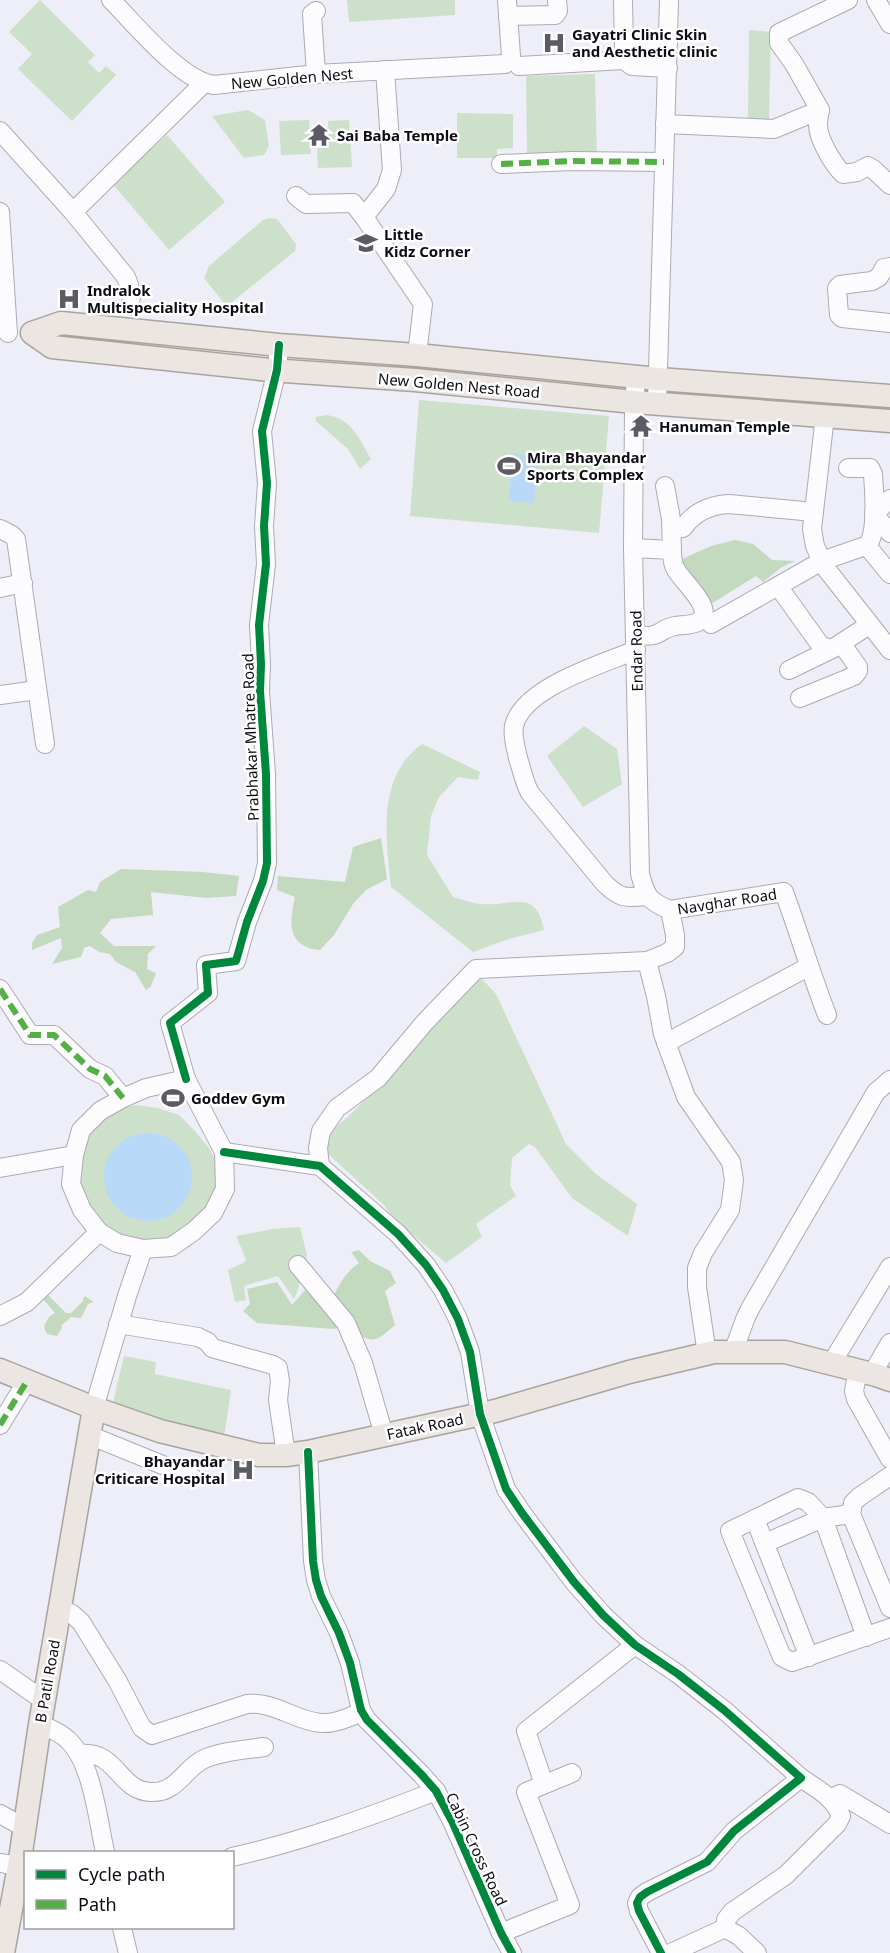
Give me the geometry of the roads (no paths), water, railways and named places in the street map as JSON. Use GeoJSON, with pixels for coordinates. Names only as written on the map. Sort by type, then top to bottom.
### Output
{"type":"FeatureCollection","features":[{"type":"Feature","properties":{"kind":"main road","name":"New Golden Nest Road"},"geometry":{"type":"LineString","coordinates":[[32,333],[61,323],[647,378],[890,396]]}},
{"type":"Feature","properties":{"kind":"main road","name":"New Golden Nest Road"},"geometry":{"type":"LineString","coordinates":[[32,333],[52,347],[634,402],[890,421]]}},
{"type":"Feature","properties":{"kind":"main road","name":"Fatak Road"},"geometry":{"type":"LineString","coordinates":[[0,1370],[94,1408],[160,1431],[259,1455],[308,1452],[480,1414],[629,1372],[707,1354],[785,1352],[873,1375]]}},
{"type":"Feature","properties":{"kind":"main road","name":"B Patil Road"},"geometry":{"type":"LineString","coordinates":[[3,1953],[9,1864],[25,1828],[59,1608],[94,1408]]}},
{"type":"Feature","properties":{"kind":"street"},"geometry":{"type":"LineString","coordinates":[[73,212],[203,84],[164,56],[111,0]]}},
{"type":"Feature","properties":{"kind":"street"},"geometry":{"type":"LineString","coordinates":[[512,62],[508,8],[555,15],[558,11],[557,0]]}},
{"type":"Feature","properties":{"kind":"street"},"geometry":{"type":"LineString","coordinates":[[623,0],[624,55]]}},
{"type":"Feature","properties":{"kind":"street"},"geometry":{"type":"LineString","coordinates":[[657,403],[647,378],[664,162],[669,0]]}},
{"type":"Feature","properties":{"kind":"street"},"geometry":{"type":"LineString","coordinates":[[848,0],[778,33],[779,44],[794,64],[820,110],[818,127],[822,140],[836,166],[843,174],[857,172],[868,166],[890,185]]}},
{"type":"Feature","properties":{"kind":"street"},"geometry":{"type":"LineString","coordinates":[[876,0],[890,24]]}},
{"type":"Feature","properties":{"kind":"street"},"geometry":{"type":"LineString","coordinates":[[316,11],[312,14],[316,74]]}},
{"type":"Feature","properties":{"kind":"street","name":"New Golden Nest"},"geometry":{"type":"LineString","coordinates":[[624,55],[631,43],[668,42]]}},
{"type":"Feature","properties":{"kind":"street","name":"New Golden Nest"},"geometry":{"type":"LineString","coordinates":[[203,84],[214,85],[316,74],[624,55]]}},
{"type":"Feature","properties":{"kind":"street","name":"New Golden Nest"},"geometry":{"type":"LineString","coordinates":[[624,55],[632,66],[668,68]]}},
{"type":"Feature","properties":{"kind":"street"},"geometry":{"type":"LineString","coordinates":[[364,217],[386,189],[392,170],[385,70]]}},
{"type":"Feature","properties":{"kind":"street"},"geometry":{"type":"LineString","coordinates":[[665,124],[774,129],[820,110]]}},
{"type":"Feature","properties":{"kind":"street"},"geometry":{"type":"LineString","coordinates":[[0,131],[73,212],[126,277],[131,298]]}},
{"type":"Feature","properties":{"kind":"street"},"geometry":{"type":"LineString","coordinates":[[501,164],[573,161],[664,162]]}},
{"type":"Feature","properties":{"kind":"street"},"geometry":{"type":"LineString","coordinates":[[296,196],[306,204],[352,203],[364,217],[423,304],[417,356]]}},
{"type":"Feature","properties":{"kind":"street"},"geometry":{"type":"LineString","coordinates":[[0,212],[4,333]]}},
{"type":"Feature","properties":{"kind":"street"},"geometry":{"type":"LineString","coordinates":[[890,267],[884,268],[879,277],[872,281],[840,285],[837,288],[838,315],[842,318],[890,322]]}},
{"type":"Feature","properties":{"kind":"street","name":"New Golden Nest Road"},"geometry":{"type":"LineString","coordinates":[[4,333],[32,333]]}},
{"type":"Feature","properties":{"kind":"street","name":"Prabhakar Mhatre Road"},"geometry":{"type":"LineString","coordinates":[[186,1079],[170,1023],[208,993],[206,965],[236,961],[267,863],[266,774],[260,691],[259,625],[266,564],[264,526],[267,483],[262,431],[277,370],[279,345]]}},
{"type":"Feature","properties":{"kind":"street","name":"Endar Road"},"geometry":{"type":"LineString","coordinates":[[646,896],[640,874],[633,548],[634,402],[647,378]]}},
{"type":"Feature","properties":{"kind":"street"},"geometry":{"type":"LineString","coordinates":[[825,416],[812,529],[815,546],[822,561],[869,625],[890,649]]}},
{"type":"Feature","properties":{"kind":"street"},"geometry":{"type":"LineString","coordinates":[[711,624],[822,561],[867,546],[872,539],[873,474],[870,468],[848,468]]}},
{"type":"Feature","properties":{"kind":"street"},"geometry":{"type":"LineString","coordinates":[[320,1166],[318,1148],[321,1131],[337,1108],[378,1078],[425,1022],[476,969],[647,961],[675,947],[670,910],[646,896],[628,898],[616,895],[530,793],[524,782],[514,740],[514,726],[519,714],[552,685],[666,627],[697,622],[702,617],[703,605],[675,570],[672,561],[671,519],[665,486]]}},
{"type":"Feature","properties":{"kind":"street"},"geometry":{"type":"LineString","coordinates":[[874,514],[890,499]]}},
{"type":"Feature","properties":{"kind":"street"},"geometry":{"type":"LineString","coordinates":[[683,528],[697,513],[716,505],[729,504],[814,512]]}},
{"type":"Feature","properties":{"kind":"street"},"geometry":{"type":"LineString","coordinates":[[874,514],[890,533]]}},
{"type":"Feature","properties":{"kind":"street"},"geometry":{"type":"LineString","coordinates":[[0,529],[16,539],[45,744]]}},
{"type":"Feature","properties":{"kind":"street"},"geometry":{"type":"LineString","coordinates":[[867,546],[890,574]]}},
{"type":"Feature","properties":{"kind":"street"},"geometry":{"type":"LineString","coordinates":[[633,548],[672,550]]}},
{"type":"Feature","properties":{"kind":"street"},"geometry":{"type":"LineString","coordinates":[[0,588],[23,584]]}},
{"type":"Feature","properties":{"kind":"street"},"geometry":{"type":"LineString","coordinates":[[778,586],[821,646],[837,646],[858,668],[854,676],[800,698]]}},
{"type":"Feature","properties":{"kind":"street"},"geometry":{"type":"LineString","coordinates":[[789,670],[837,646],[869,625]]}},
{"type":"Feature","properties":{"kind":"street"},"geometry":{"type":"LineString","coordinates":[[0,695],[37,690]]}},
{"type":"Feature","properties":{"kind":"street","name":"Navghar Road"},"geometry":{"type":"LineString","coordinates":[[670,910],[784,892],[805,951],[808,968]]}},
{"type":"Feature","properties":{"kind":"street"},"geometry":{"type":"LineString","coordinates":[[647,961],[663,1034],[686,1097],[731,1162],[734,1180],[730,1210],[703,1253],[697,1268],[697,1287],[707,1354]]}},
{"type":"Feature","properties":{"kind":"street"},"geometry":{"type":"LineString","coordinates":[[666,1043],[808,968],[827,1015]]}},
{"type":"Feature","properties":{"kind":"street"},"geometry":{"type":"LineString","coordinates":[[0,989],[30,1035],[54,1035],[90,1069],[105,1076],[123,1098]]}},
{"type":"Feature","properties":{"kind":"street"},"geometry":{"type":"LineString","coordinates":[[186,1079],[224,1152],[225,1189],[213,1213],[194,1231],[171,1247],[143,1249],[117,1243],[99,1232],[82,1210],[71,1184],[74,1155],[81,1130],[100,1111],[123,1098],[146,1088],[186,1079]]}},
{"type":"Feature","properties":{"kind":"street"},"geometry":{"type":"LineString","coordinates":[[733,1352],[751,1307],[876,1092],[890,1080]]}},
{"type":"Feature","properties":{"kind":"street"},"geometry":{"type":"LineString","coordinates":[[224,1152],[320,1166],[398,1234],[426,1265],[443,1290],[458,1319],[470,1352],[480,1414],[506,1489],[574,1582],[603,1615],[635,1645],[678,1674],[724,1710],[801,1778],[838,1807],[841,1816],[837,1824],[786,1875],[732,1912],[726,1920],[725,1928]]}},
{"type":"Feature","properties":{"kind":"street"},"geometry":{"type":"LineString","coordinates":[[0,1168],[74,1155]]}},
{"type":"Feature","properties":{"kind":"street"},"geometry":{"type":"LineString","coordinates":[[0,1316],[27,1302],[99,1232]]}},
{"type":"Feature","properties":{"kind":"street"},"geometry":{"type":"LineString","coordinates":[[94,1408],[118,1324],[143,1249]]}},
{"type":"Feature","properties":{"kind":"street"},"geometry":{"type":"LineString","coordinates":[[298,1265],[346,1323],[363,1363],[384,1435]]}},
{"type":"Feature","properties":{"kind":"street"},"geometry":{"type":"LineString","coordinates":[[831,1364],[890,1267]]}},
{"type":"Feature","properties":{"kind":"street"},"geometry":{"type":"LineString","coordinates":[[118,1324],[198,1337],[208,1342],[212,1348],[278,1368],[280,1381],[278,1400],[286,1455]]}},
{"type":"Feature","properties":{"kind":"street"},"geometry":{"type":"LineString","coordinates":[[890,1342],[873,1375],[854,1391],[856,1399],[890,1459]]}},
{"type":"Feature","properties":{"kind":"street"},"geometry":{"type":"LineString","coordinates":[[0,1425],[5,1407],[27,1381]]}},
{"type":"Feature","properties":{"kind":"street"},"geometry":{"type":"LineString","coordinates":[[89,1435],[192,1477]]}},
{"type":"Feature","properties":{"kind":"street","name":"Cabin Cross Road"},"geometry":{"type":"LineString","coordinates":[[308,1452],[313,1561],[316,1580],[350,1664],[362,1712],[367,1720],[436,1791],[512,1953]]}},
{"type":"Feature","properties":{"kind":"street"},"geometry":{"type":"LineString","coordinates":[[890,1476],[853,1503],[851,1514],[890,1608]]}},
{"type":"Feature","properties":{"kind":"street"},"geometry":{"type":"LineString","coordinates":[[866,1637],[823,1518],[808,1502],[798,1498],[730,1531],[782,1657],[792,1662],[809,1657],[866,1637],[890,1628]]}},
{"type":"Feature","properties":{"kind":"street"},"geometry":{"type":"LineString","coordinates":[[765,1543],[823,1518],[851,1514]]}},
{"type":"Feature","properties":{"kind":"street"},"geometry":{"type":"LineString","coordinates":[[755,1519],[809,1657]]}},
{"type":"Feature","properties":{"kind":"street"},"geometry":{"type":"LineString","coordinates":[[59,1608],[72,1614],[81,1622],[142,1728],[152,1735],[247,1704],[259,1703],[321,1723],[339,1722],[362,1712]]}},
{"type":"Feature","properties":{"kind":"street"},"geometry":{"type":"LineString","coordinates":[[544,1784],[526,1731],[635,1645]]}},
{"type":"Feature","properties":{"kind":"street"},"geometry":{"type":"LineString","coordinates":[[0,1670],[44,1700]]}},
{"type":"Feature","properties":{"kind":"street"},"geometry":{"type":"LineString","coordinates":[[40,1724],[60,1733],[80,1754],[88,1773],[105,1851]]}},
{"type":"Feature","properties":{"kind":"street"},"geometry":{"type":"LineString","coordinates":[[80,1754],[91,1753],[101,1756],[134,1788],[149,1792],[164,1791],[183,1778],[202,1760],[225,1753],[264,1747]]}},
{"type":"Feature","properties":{"kind":"street"},"geometry":{"type":"LineString","coordinates":[[501,1933],[570,1905],[526,1792],[572,1773]]}},
{"type":"Feature","properties":{"kind":"street"},"geometry":{"type":"LineString","coordinates":[[661,1953],[639,1911],[637,1903],[640,1897],[707,1862],[734,1831],[801,1778]]}},
{"type":"Feature","properties":{"kind":"street"},"geometry":{"type":"LineString","coordinates":[[234,1857],[290,1843],[348,1825],[436,1791]]}},
{"type":"Feature","properties":{"kind":"street"},"geometry":{"type":"LineString","coordinates":[[830,1799],[840,1794],[890,1824]]}},
{"type":"Feature","properties":{"kind":"street"},"geometry":{"type":"LineString","coordinates":[[0,1814],[25,1828]]}},
{"type":"Feature","properties":{"kind":"street"},"geometry":{"type":"LineString","coordinates":[[671,1953],[725,1928]]}},
{"type":"Feature","properties":{"kind":"street"},"geometry":{"type":"LineString","coordinates":[[725,1928],[739,1936],[757,1953]]}},
{"type":"Feature","properties":{"kind":"street"},"geometry":{"type":"LineString","coordinates":[[122,1929],[128,1953]]}},
{"type":"Feature","properties":{"kind":"water"},"geometry":{"type":"Polygon","coordinates":[[[512,454],[538,456],[534,503],[509,501],[512,454]]]}},
{"type":"Feature","properties":{"kind":"water"},"geometry":{"type":"Polygon","coordinates":[[[148,1133],[165,1137],[179,1146],[188,1160],[192,1177],[188,1194],[179,1208],[165,1217],[148,1221],[131,1217],[117,1208],[108,1194],[104,1177],[108,1160],[117,1146],[131,1137],[148,1133]]]}},
{"type":"Feature","properties":{"kind":"place","name":"Gayatri Clinic Skin and Aesthetic clinic"},"geometry":{"type":"Point","coordinates":[554,43]}},
{"type":"Feature","properties":{"kind":"place","name":"Sai Baba Temple"},"geometry":{"type":"Point","coordinates":[319,135]}},
{"type":"Feature","properties":{"kind":"place","name":"Little Kidz Corner"},"geometry":{"type":"Point","coordinates":[366,243]}},
{"type":"Feature","properties":{"kind":"place","name":"Indralok Multispeciality Hospital"},"geometry":{"type":"Point","coordinates":[69,299]}},
{"type":"Feature","properties":{"kind":"place","name":"Hanuman Temple"},"geometry":{"type":"Point","coordinates":[641,426]}},
{"type":"Feature","properties":{"kind":"place","name":"Mira Bhayandar Sports Complex"},"geometry":{"type":"Point","coordinates":[509,466]}},
{"type":"Feature","properties":{"kind":"place","name":"Goddev Gym"},"geometry":{"type":"Point","coordinates":[173,1098]}},
{"type":"Feature","properties":{"kind":"place","name":"Bhayandar Criticare Hospital"},"geometry":{"type":"Point","coordinates":[243,1470]}}]}
